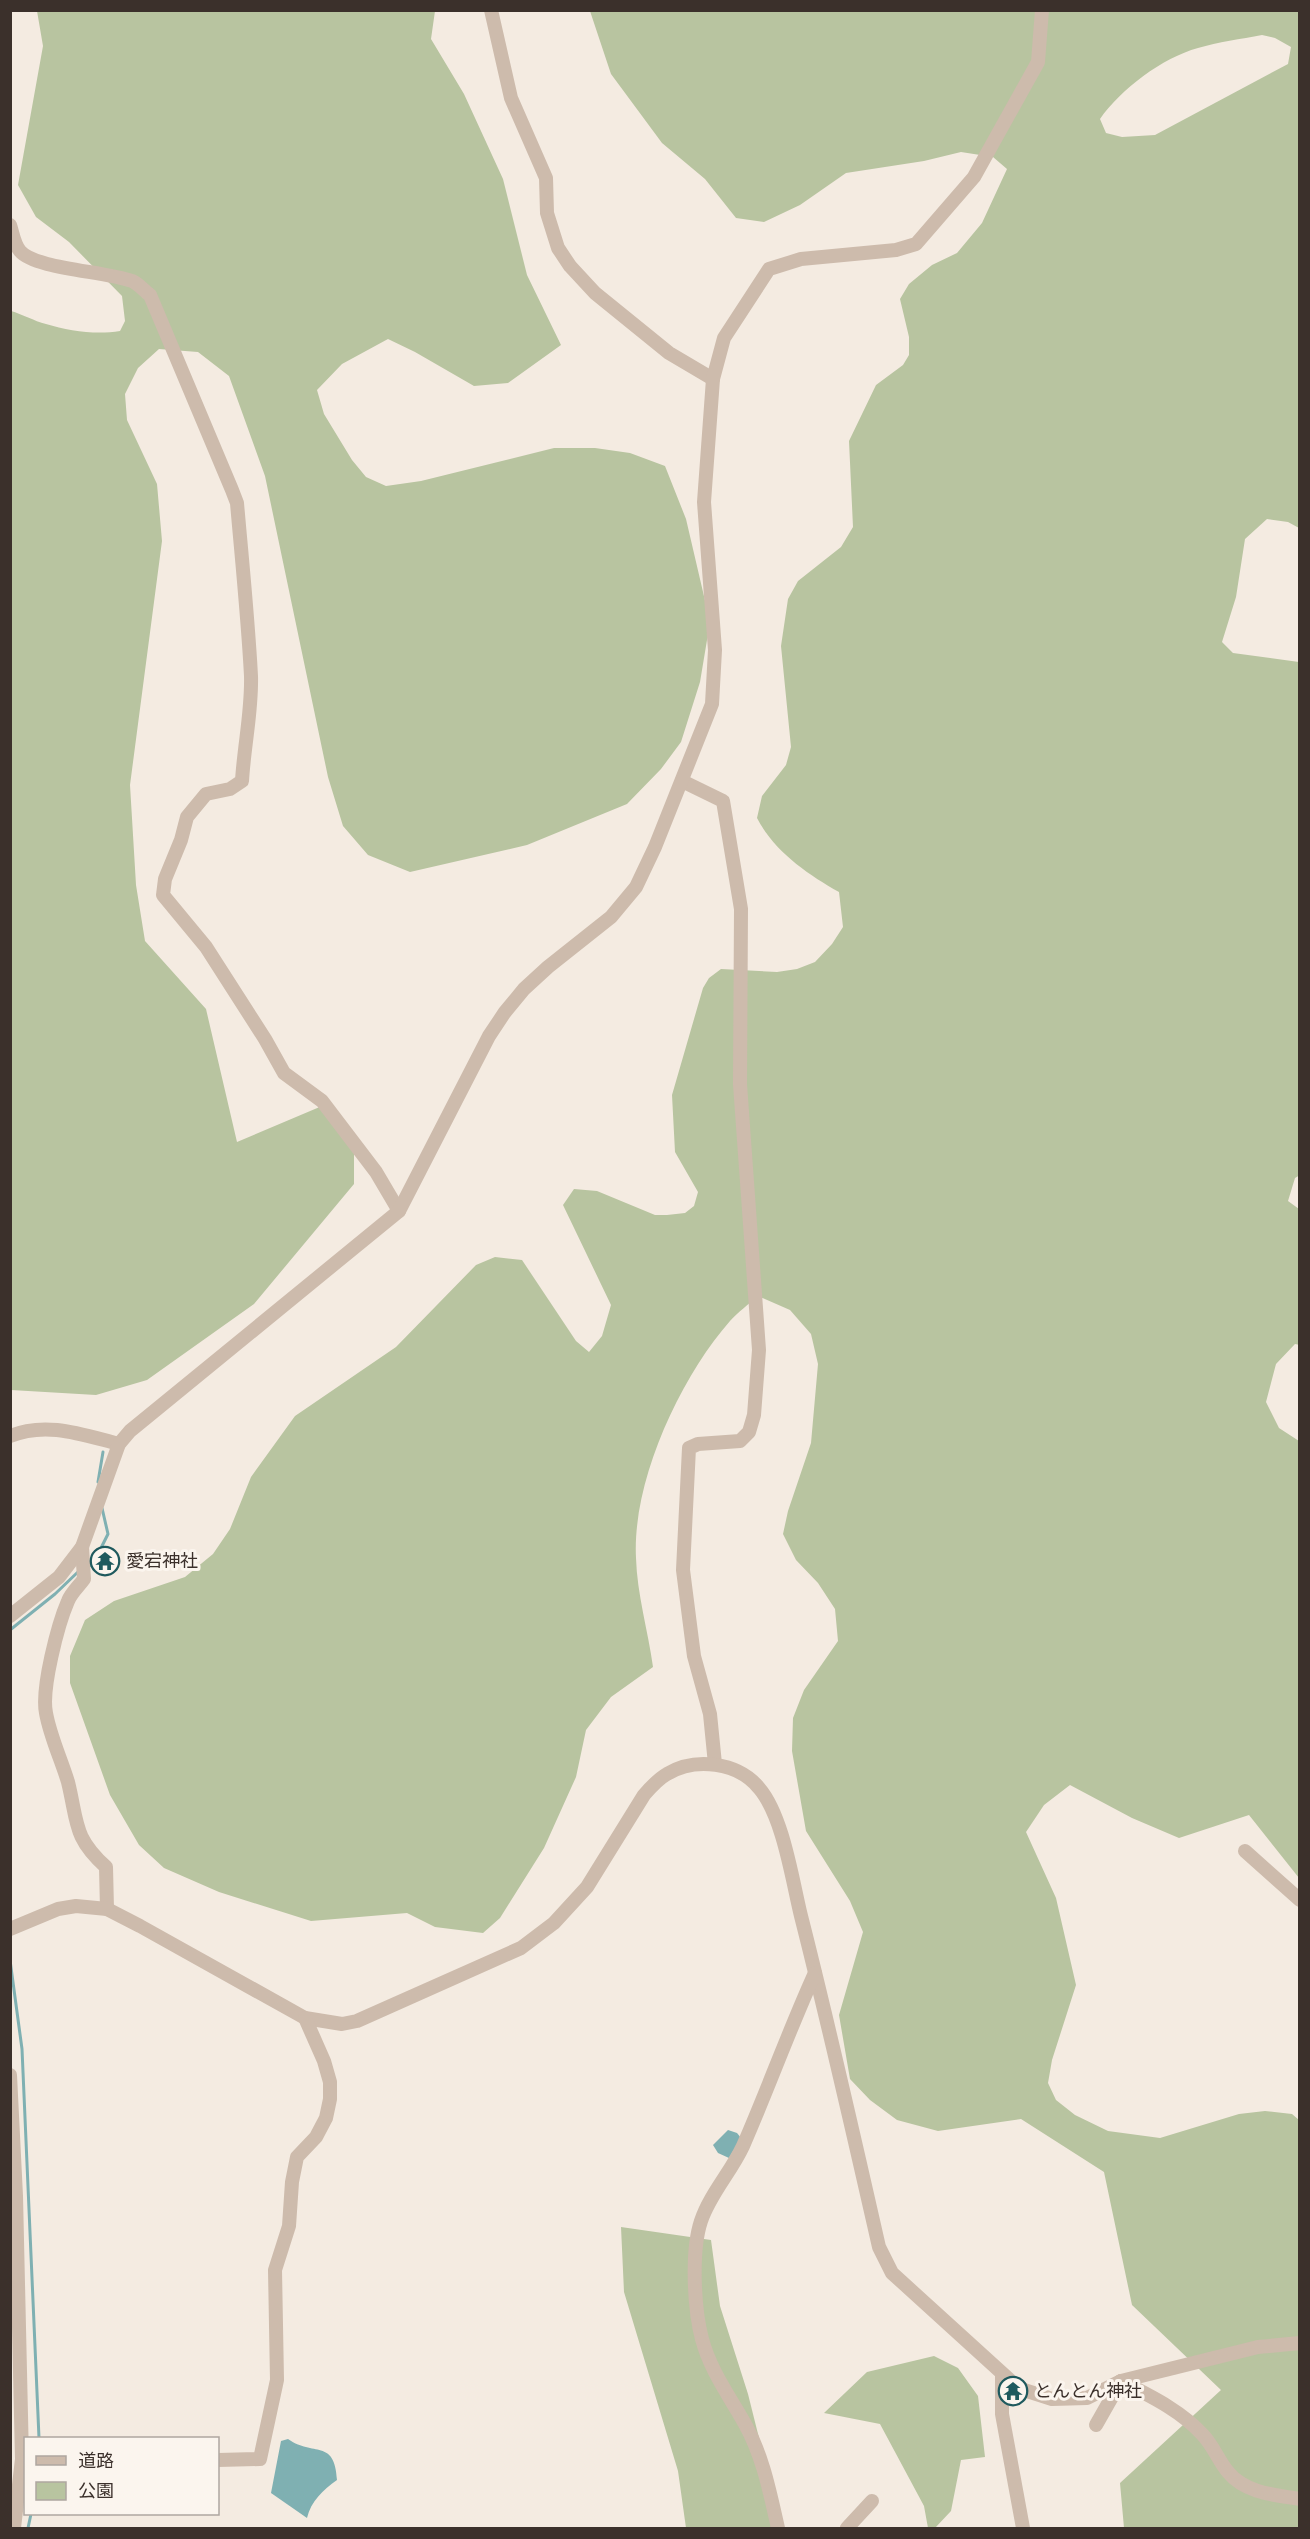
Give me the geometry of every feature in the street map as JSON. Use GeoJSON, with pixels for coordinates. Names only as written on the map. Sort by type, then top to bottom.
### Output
{"type":"FeatureCollection","features":[{"type":"Feature","properties":{"kind":"street"},"geometry":{"type":"LineString","coordinates":[[491,10],[511,98],[546,178],[548,213],[558,248],[570,266],[595,293],[669,353],[713,379]]}},
{"type":"Feature","properties":{"kind":"street"},"geometry":{"type":"LineString","coordinates":[[10,1616],[59,1577],[82,1547],[94,1519],[108,1471],[119,1444],[147,1416],[399,1211],[489,1036],[505,1012],[548,966],[611,917],[645,872],[712,705],[715,680],[704,502],[713,379],[724,338],[769,269],[801,259],[896,250],[916,244],[974,177],[1038,62],[1042,10]]}},
{"type":"Feature","properties":{"kind":"street"},"geometry":{"type":"LineString","coordinates":[[10,225],[15,244],[21,253],[37,263],[87,270],[134,282],[150,296],[232,490],[237,503],[251,677],[242,781],[230,789],[206,794],[187,818],[181,840],[165,879],[163,896],[206,946],[266,1039],[285,1073],[322,1101],[376,1172],[399,1211]]}},
{"type":"Feature","properties":{"kind":"street"},"geometry":{"type":"LineString","coordinates":[[682,781],[723,801],[741,909],[740,1084],[759,1350],[754,1415],[749,1432],[740,1441],[698,1444],[689,1448],[682,1570],[694,1656],[710,1714],[714,1764]]}},
{"type":"Feature","properties":{"kind":"street"},"geometry":{"type":"LineString","coordinates":[[10,1436],[36,1429],[62,1429],[119,1444]]}},
{"type":"Feature","properties":{"kind":"street"},"geometry":{"type":"LineString","coordinates":[[82,1547],[84,1579],[69,1599],[60,1621],[45,1697],[45,1712],[68,1783],[78,1830],[90,1851],[106,1867],[107,1910]]}},
{"type":"Feature","properties":{"kind":"street"},"geometry":{"type":"LineString","coordinates":[[10,1929],[58,1909],[76,1906],[107,1910],[140,1926],[305,2019],[342,2024],[357,2021],[522,1948],[554,1923],[587,1887],[644,1795],[656,1782],[668,1773],[684,1767],[714,1764],[745,1776],[758,1786],[767,1799],[779,1829],[879,2247],[892,2273],[1002,2374],[1024,2390],[1052,2399],[1087,2398],[1121,2381],[1258,2347],[1299,2343]]}},
{"type":"Feature","properties":{"kind":"street"},"geometry":{"type":"LineString","coordinates":[[1245,1851],[1299,1900]]}},
{"type":"Feature","properties":{"kind":"street"},"geometry":{"type":"LineString","coordinates":[[778,2529],[769,2486],[757,2452],[703,2342],[698,2319],[695,2282],[697,2250],[700,2223],[742,2148],[791,2025],[815,1974]]}},
{"type":"Feature","properties":{"kind":"street"},"geometry":{"type":"LineString","coordinates":[[219,2460],[260,2459],[277,2380],[275,2270],[289,2226],[292,2182],[297,2157],[316,2138],[326,2118],[330,2099],[330,2082],[324,2061],[305,2019]]}},
{"type":"Feature","properties":{"kind":"street"},"geometry":{"type":"LineString","coordinates":[[10,2075],[16,2196],[20,2457],[14,2529]]}},
{"type":"Feature","properties":{"kind":"street"},"geometry":{"type":"LineString","coordinates":[[1002,2374],[1002,2414],[1023,2529]]}},
{"type":"Feature","properties":{"kind":"street"},"geometry":{"type":"LineString","coordinates":[[1096,2425],[1121,2381]]}},
{"type":"Feature","properties":{"kind":"street"},"geometry":{"type":"LineString","coordinates":[[1121,2381],[1177,2412],[1203,2434],[1228,2472],[1239,2484],[1266,2493],[1299,2499]]}},
{"type":"Feature","properties":{"kind":"street"},"geometry":{"type":"LineString","coordinates":[[848,2529],[872,2501]]}},
{"type":"Feature","properties":{"kind":"green space"},"geometry":{"type":"Polygon","coordinates":[[[37,11],[435,11],[431,39],[464,94],[503,179],[527,275],[561,345],[508,383],[474,386],[388,339],[342,364],[317,390],[324,414],[352,460],[366,477],[386,486],[421,481],[554,448],[595,448],[630,453],[665,466],[686,519],[710,622],[700,682],[681,742],[661,769],[627,804],[527,845],[410,872],[368,855],[343,826],[328,777],[265,476],[229,376],[198,352],[159,349],[138,368],[125,394],[127,420],[157,484],[162,541],[130,785],[136,885],[145,941],[206,1009],[237,1142],[322,1106],[354,1152],[354,1184],[254,1304],[147,1380],[96,1395],[11,1390],[11,311],[46,324],[83,332],[120,331],[125,321],[122,296],[69,242],[36,217],[18,185],[43,46],[37,11]]]}},
{"type":"Feature","properties":{"kind":"green space"},"geometry":{"type":"Polygon","coordinates":[[[590,11],[1299,11],[1299,528],[1288,522],[1267,519],[1245,539],[1236,597],[1222,642],[1233,653],[1299,662],[1300,1175],[1295,1178],[1288,1201],[1299,1209],[1300,1345],[1295,1344],[1276,1364],[1266,1402],[1279,1428],[1299,1441],[1299,1878],[1249,1815],[1179,1838],[1132,1818],[1070,1785],[1044,1805],[1026,1832],[1056,1898],[1076,1985],[1052,2060],[1048,2083],[1056,2100],[1075,2115],[1108,2131],[1160,2138],[1239,2114],[1265,2111],[1292,2114],[1299,2120],[1299,2528],[1124,2528],[1120,2483],[1221,2390],[1132,2305],[1104,2172],[1021,2119],[938,2131],[897,2120],[870,2100],[850,2079],[839,2015],[863,1932],[850,1901],[806,1831],[792,1751],[793,1718],[804,1690],[838,1641],[835,1609],[818,1583],[796,1560],[783,1534],[788,1511],[811,1443],[818,1364],[811,1334],[790,1310],[758,1296],[733,1318],[711,1344],[677,1401],[651,1464],[642,1496],[637,1528],[638,1585],[653,1667],[611,1697],[586,1730],[576,1777],[544,1848],[500,1918],[483,1933],[435,1927],[407,1913],[311,1921],[219,1892],[164,1868],[139,1845],[110,1795],[70,1683],[70,1656],[85,1620],[114,1601],[185,1577],[213,1554],[230,1529],[251,1477],[295,1416],[396,1347],[476,1265],[495,1257],[522,1260],[576,1341],[589,1352],[602,1336],[611,1305],[563,1205],[574,1189],[597,1191],[655,1215],[685,1213],[694,1206],[698,1192],[675,1152],[672,1095],[703,988],[709,978],[721,969],[777,972],[797,969],[815,962],[832,944],[843,927],[839,892],[792,861],[772,841],[757,818],[762,796],[786,765],[791,747],[781,646],[788,599],[798,581],[841,547],[853,527],[849,441],[876,385],[903,365],[909,355],[909,337],[900,299],[909,284],[932,265],[957,253],[982,223],[1007,169],[993,157],[961,152],[924,161],[846,173],[800,205],[764,222],[736,218],[705,179],[662,143],[611,74],[590,11]],[[1262,35],[1222,42],[1170,59],[1143,76],[1109,108],[1100,119],[1106,133],[1122,137],[1155,135],[1288,64],[1291,47],[1275,38],[1262,35]]]}},
{"type":"Feature","properties":{"kind":"green space"},"geometry":{"type":"Polygon","coordinates":[[[621,2227],[711,2240],[720,2306],[748,2394],[770,2482],[775,2528],[686,2528],[678,2471],[624,2292],[621,2227]]]}},
{"type":"Feature","properties":{"kind":"green space"},"geometry":{"type":"Polygon","coordinates":[[[934,2356],[958,2368],[978,2396],[985,2457],[961,2460],[951,2511],[935,2528],[928,2528],[924,2506],[880,2424],[824,2413],[867,2372],[934,2356]]]}},
{"type":"Feature","properties":{"kind":"water"},"geometry":{"type":"Polygon","coordinates":[[[728,2130],[737,2133],[741,2138],[729,2158],[718,2153],[713,2145],[728,2130]]]}},
{"type":"Feature","properties":{"kind":"water"},"geometry":{"type":"Polygon","coordinates":[[[288,2439],[327,2453],[332,2458],[335,2467],[337,2480],[318,2496],[307,2518],[271,2493],[281,2441],[288,2439]]]}},
{"type":"Feature","properties":{"kind":"waterway"},"geometry":{"type":"LineString","coordinates":[[98,1482],[103,1452]]}},
{"type":"Feature","properties":{"kind":"waterway"},"geometry":{"type":"LineString","coordinates":[[89,1566],[94,1562],[108,1534],[102,1508]]}},
{"type":"Feature","properties":{"kind":"waterway"},"geometry":{"type":"LineString","coordinates":[[10,1630],[55,1594],[80,1570]]}},
{"type":"Feature","properties":{"kind":"waterway"},"geometry":{"type":"LineString","coordinates":[[10,1960],[22,2049],[39,2437]]}},
{"type":"Feature","properties":{"kind":"waterway"},"geometry":{"type":"LineString","coordinates":[[28,2528],[31,2515]]}},
{"type":"Feature","properties":{"kind":"place","name":"愛宕神社"},"geometry":{"type":"Point","coordinates":[105,1561]}},
{"type":"Feature","properties":{"kind":"place","name":"とんとん神社"},"geometry":{"type":"Point","coordinates":[1013,2391]}}]}
